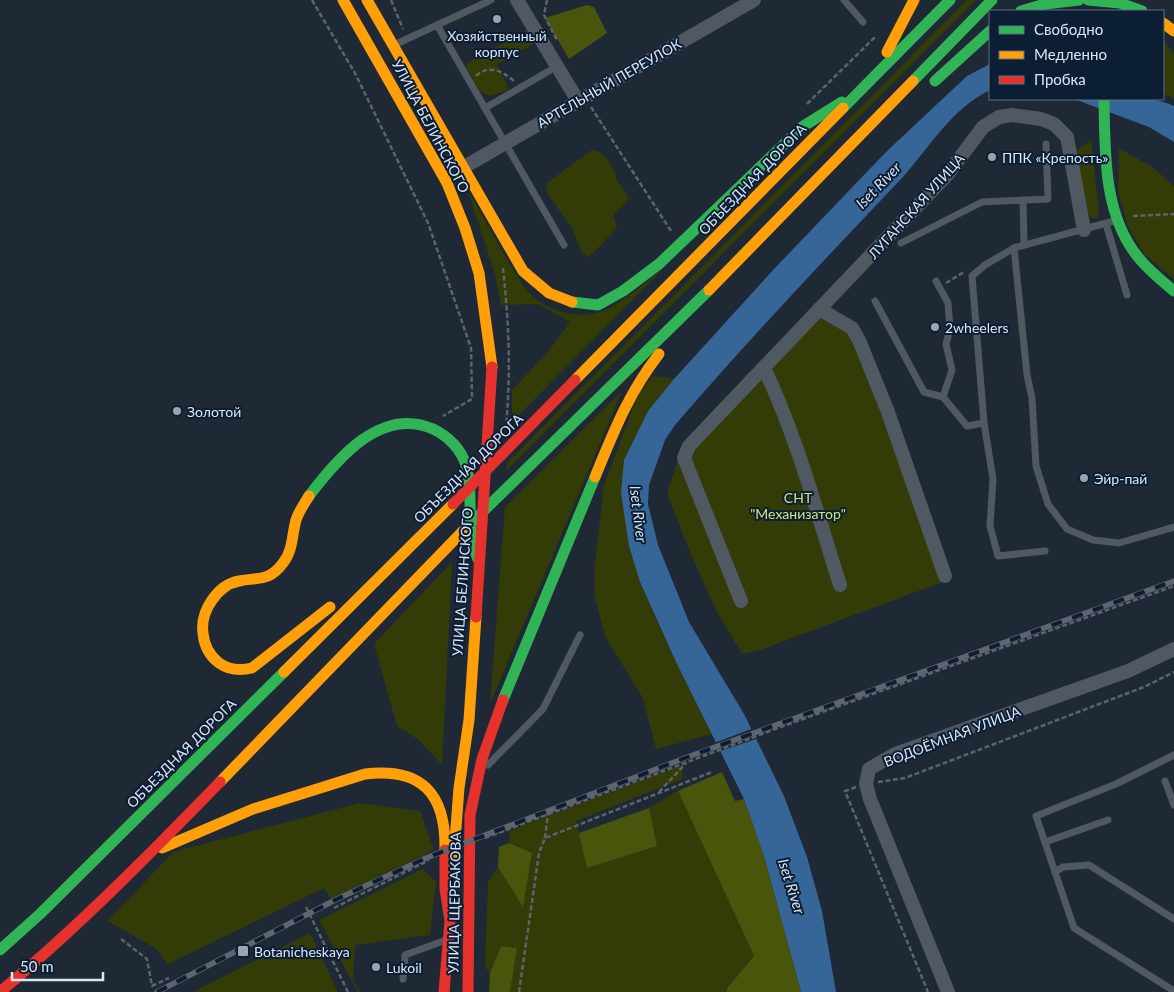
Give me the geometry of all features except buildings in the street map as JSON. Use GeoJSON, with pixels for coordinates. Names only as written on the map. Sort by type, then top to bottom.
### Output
{"type":"FeatureCollection","features":[{"type":"Feature","properties":{"kind":"main road","name":"УЛИЦА БЕЛИНСКОГО"},"geometry":{"type":"LineString","coordinates":[[343,0],[447,183],[465,228],[479,273],[492,363],[469,718],[470,815]]}},
{"type":"Feature","properties":{"kind":"main road"},"geometry":{"type":"LineString","coordinates":[[367,0],[518,263],[530,279],[549,293],[566,302],[598,305],[623,291],[660,264],[802,127],[858,92]]}},
{"type":"Feature","properties":{"kind":"main road"},"geometry":{"type":"LineString","coordinates":[[871,79],[910,12],[914,0]]}},
{"type":"Feature","properties":{"kind":"main road","name":"ОБЪЕЗДНАЯ ДОРОГА"},"geometry":{"type":"LineString","coordinates":[[0,950],[40,914],[429,528],[950,0]]}},
{"type":"Feature","properties":{"kind":"main road"},"geometry":{"type":"LineString","coordinates":[[0,992],[57,944],[152,853],[447,547],[578,417],[700,300],[992,0]]}},
{"type":"Feature","properties":{"kind":"main road"},"geometry":{"type":"LineString","coordinates":[[1025,10],[1046,4],[1079,0]]}},
{"type":"Feature","properties":{"kind":"main road"},"geometry":{"type":"LineString","coordinates":[[1088,0],[1120,3],[1139,10]]}},
{"type":"Feature","properties":{"kind":"main road"},"geometry":{"type":"LineString","coordinates":[[928,89],[954,62],[989,32]]}},
{"type":"Feature","properties":{"kind":"main road"},"geometry":{"type":"LineString","coordinates":[[1104,100],[1105,143],[1112,222],[1134,252],[1174,291]]}},
{"type":"Feature","properties":{"kind":"main road"},"geometry":{"type":"LineString","coordinates":[[725,274],[773,243]]}},
{"type":"Feature","properties":{"kind":"main road"},"geometry":{"type":"LineString","coordinates":[[470,815],[478,776],[494,722],[624,406],[641,377],[700,300]]}},
{"type":"Feature","properties":{"kind":"main road"},"geometry":{"type":"LineString","coordinates":[[429,528],[389,556],[299,634],[253,667],[239,670],[222,664],[207,650],[202,636],[206,609],[216,596],[237,581],[254,581],[269,576],[284,563],[290,548],[292,526],[306,498],[337,465],[378,429],[387,425],[406,423],[422,425],[440,433],[457,447],[468,471],[471,538],[478,560]]}},
{"type":"Feature","properties":{"kind":"main road","name":"УЛИЦА БЕЛИНСКОГО"},"geometry":{"type":"LineString","coordinates":[[450,911],[459,788],[469,718]]}},
{"type":"Feature","properties":{"kind":"main road"},"geometry":{"type":"LineString","coordinates":[[152,853],[253,808],[365,774],[382,771],[394,772],[416,779],[426,786],[440,807],[445,829],[445,890],[450,911]]}},
{"type":"Feature","properties":{"kind":"main road","name":"УЛИЦА ЩЕРБАКОВА"},"geometry":{"type":"LineString","coordinates":[[468,992],[470,815]]}},
{"type":"Feature","properties":{"kind":"main road","name":"УЛИЦА ЩЕРБАКОВА"},"geometry":{"type":"LineString","coordinates":[[444,992],[450,911]]}},
{"type":"Feature","properties":{"kind":"street"},"geometry":{"type":"LineString","coordinates":[[517,0],[582,99]]}},
{"type":"Feature","properties":{"kind":"street","name":"АРТЕЛЬНЫЙ ПЕРЕУЛОК"},"geometry":{"type":"LineString","coordinates":[[464,167],[754,0]]}},
{"type":"Feature","properties":{"kind":"street","name":"ЛУГАНСКАЯ УЛИЦА"},"geometry":{"type":"LineString","coordinates":[[742,602],[684,458],[688,446],[947,175],[984,127],[999,117],[1012,115],[1041,119],[1054,124],[1067,137],[1084,230]]}},
{"type":"Feature","properties":{"kind":"street"},"geometry":{"type":"LineString","coordinates":[[819,309],[852,328],[859,340],[888,412],[945,576]]}},
{"type":"Feature","properties":{"kind":"street"},"geometry":{"type":"LineString","coordinates":[[764,368],[774,389],[805,474],[840,585]]}},
{"type":"Feature","properties":{"kind":"street","name":"ВОДОЁМНАЯ УЛИЦА"},"geometry":{"type":"LineString","coordinates":[[866,784],[869,769],[896,754],[1128,671],[1174,649]]}},
{"type":"Feature","properties":{"kind":"street"},"geometry":{"type":"LineString","coordinates":[[866,784],[873,807],[948,992]]}},
{"type":"Feature","properties":{"kind":"lane"},"geometry":{"type":"LineString","coordinates":[[394,46],[491,0]]}},
{"type":"Feature","properties":{"kind":"lane"},"geometry":{"type":"LineString","coordinates":[[844,0],[863,22]]}},
{"type":"Feature","properties":{"kind":"lane"},"geometry":{"type":"LineString","coordinates":[[437,25],[564,245]]}},
{"type":"Feature","properties":{"kind":"lane"},"geometry":{"type":"LineString","coordinates":[[485,108],[549,71]]}},
{"type":"Feature","properties":{"kind":"lane"},"geometry":{"type":"LineString","coordinates":[[901,243],[982,202],[1048,199],[1046,144]]}},
{"type":"Feature","properties":{"kind":"lane"},"geometry":{"type":"LineString","coordinates":[[1023,200],[1024,244]]}},
{"type":"Feature","properties":{"kind":"lane"},"geometry":{"type":"LineString","coordinates":[[1045,551],[998,556],[990,526],[993,479],[984,423],[972,276],[985,265],[1024,244],[1112,222],[1127,295]]}},
{"type":"Feature","properties":{"kind":"lane"},"geometry":{"type":"LineString","coordinates":[[1014,248],[1027,375],[1032,398],[1036,466],[1048,504],[1067,529],[1093,540],[1119,542],[1174,528]]}},
{"type":"Feature","properties":{"kind":"lane"},"geometry":{"type":"LineString","coordinates":[[936,281],[948,303],[950,329],[946,344],[952,370],[942,397]]}},
{"type":"Feature","properties":{"kind":"lane"},"geometry":{"type":"LineString","coordinates":[[875,301],[924,392],[942,397],[967,426],[984,423]]}},
{"type":"Feature","properties":{"kind":"lane"},"geometry":{"type":"LineString","coordinates":[[478,776],[543,709],[580,636]]}},
{"type":"Feature","properties":{"kind":"lane"},"geometry":{"type":"LineString","coordinates":[[1174,755],[1116,784],[1036,816],[1074,928],[1174,991]]}},
{"type":"Feature","properties":{"kind":"lane"},"geometry":{"type":"LineString","coordinates":[[1165,781],[1174,805]]}},
{"type":"Feature","properties":{"kind":"lane"},"geometry":{"type":"LineString","coordinates":[[1045,842],[1108,820]]}},
{"type":"Feature","properties":{"kind":"lane"},"geometry":{"type":"LineString","coordinates":[[1055,872],[1063,868],[1089,865],[1174,919]]}},
{"type":"Feature","properties":{"kind":"lane"},"geometry":{"type":"LineString","coordinates":[[403,979],[405,955],[449,939]]}},
{"type":"Feature","properties":{"kind":"path"},"geometry":{"type":"LineString","coordinates":[[312,0],[356,75],[428,223],[471,348],[472,399],[443,416]]}},
{"type":"Feature","properties":{"kind":"path"},"geometry":{"type":"LineString","coordinates":[[547,0],[544,15],[553,31]]}},
{"type":"Feature","properties":{"kind":"path"},"geometry":{"type":"LineString","coordinates":[[804,106],[878,33]]}},
{"type":"Feature","properties":{"kind":"path"},"geometry":{"type":"LineString","coordinates":[[469,80],[486,69],[492,69],[510,77],[521,87]]}},
{"type":"Feature","properties":{"kind":"path"},"geometry":{"type":"LineString","coordinates":[[582,99],[673,234]]}},
{"type":"Feature","properties":{"kind":"path"},"geometry":{"type":"LineString","coordinates":[[1112,222],[1137,215],[1174,214]]}},
{"type":"Feature","properties":{"kind":"path"},"geometry":{"type":"LineString","coordinates":[[502,267],[510,332],[510,384],[506,427]]}},
{"type":"Feature","properties":{"kind":"path"},"geometry":{"type":"LineString","coordinates":[[948,281],[963,272],[972,276]]}},
{"type":"Feature","properties":{"kind":"path"},"geometry":{"type":"LineString","coordinates":[[506,830],[778,728],[1174,586]]}},
{"type":"Feature","properties":{"kind":"path"},"geometry":{"type":"LineString","coordinates":[[928,992],[845,791],[866,784],[905,778],[1144,687],[1174,672]]}},
{"type":"Feature","properties":{"kind":"path"},"geometry":{"type":"LineString","coordinates":[[657,793],[687,762]]}},
{"type":"Feature","properties":{"kind":"path"},"geometry":{"type":"LineString","coordinates":[[545,838],[712,772]]}},
{"type":"Feature","properties":{"kind":"path"},"geometry":{"type":"LineString","coordinates":[[519,992],[539,853],[545,838],[548,814]]}},
{"type":"Feature","properties":{"kind":"path"},"geometry":{"type":"LineString","coordinates":[[334,908],[426,862]]}},
{"type":"Feature","properties":{"kind":"path"},"geometry":{"type":"LineString","coordinates":[[306,907],[348,992]]}},
{"type":"Feature","properties":{"kind":"path"},"geometry":{"type":"LineString","coordinates":[[121,939],[146,959],[152,986],[169,978]]}},
{"type":"Feature","properties":{"kind":"green space"},"geometry":{"type":"Polygon","coordinates":[[[967,0],[976,0],[506,471],[507,463],[967,0]]]}},
{"type":"Feature","properties":{"kind":"green space"},"geometry":{"type":"Polygon","coordinates":[[[587,5],[594,7],[607,33],[569,59],[545,18],[587,5]]]}},
{"type":"Feature","properties":{"kind":"green space"},"geometry":{"type":"Polygon","coordinates":[[[527,30],[534,41],[532,45],[497,64],[508,87],[507,91],[490,96],[480,92],[466,67],[468,62],[527,30]]]}},
{"type":"Feature","properties":{"kind":"green space"},"geometry":{"type":"Polygon","coordinates":[[[1164,43],[1174,53],[1174,98],[1164,94],[1164,43]]]}},
{"type":"Feature","properties":{"kind":"green space"},"geometry":{"type":"Polygon","coordinates":[[[1091,140],[1099,211],[1097,218],[1091,218],[1085,205],[1076,151],[1091,140]]]}},
{"type":"Feature","properties":{"kind":"green space"},"geometry":{"type":"Polygon","coordinates":[[[1119,148],[1152,167],[1174,186],[1174,279],[1144,254],[1128,226],[1118,191],[1119,148]]]}},
{"type":"Feature","properties":{"kind":"green space"},"geometry":{"type":"Polygon","coordinates":[[[592,150],[599,152],[609,161],[615,172],[616,179],[626,191],[628,201],[613,215],[617,228],[589,257],[582,253],[572,228],[547,193],[547,183],[592,150]]]}},
{"type":"Feature","properties":{"kind":"green space"},"geometry":{"type":"Polygon","coordinates":[[[468,191],[504,255],[527,290],[535,298],[555,309],[577,315],[600,312],[625,299],[665,267],[512,422],[512,390],[548,352],[570,322],[538,304],[501,305],[495,274],[468,191]]]}},
{"type":"Feature","properties":{"kind":"green space","name":"СНТ \"Механизатор\""},"geometry":{"type":"Polygon","coordinates":[[[826,311],[858,327],[948,580],[760,650],[742,654],[716,610],[689,550],[667,493],[678,460],[826,311]]]}},
{"type":"Feature","properties":{"kind":"green space"},"geometry":{"type":"Polygon","coordinates":[[[652,376],[674,379],[648,411],[624,460],[640,583],[712,734],[656,749],[643,698],[606,638],[595,599],[594,573],[604,485],[636,400],[652,376]]]}},
{"type":"Feature","properties":{"kind":"green space"},"geometry":{"type":"Polygon","coordinates":[[[622,391],[490,704],[505,507],[622,391]]]}},
{"type":"Feature","properties":{"kind":"green space"},"geometry":{"type":"Polygon","coordinates":[[[452,562],[442,765],[419,740],[397,726],[374,644],[452,562]]]}},
{"type":"Feature","properties":{"kind":"green space"},"geometry":{"type":"Polygon","coordinates":[[[683,765],[682,779],[576,821],[588,867],[657,846],[649,808],[678,791],[754,956],[727,987],[727,992],[510,992],[517,948],[501,946],[490,973],[485,967],[488,882],[498,867],[523,906],[532,853],[509,843],[509,831],[683,765]]]}},
{"type":"Feature","properties":{"kind":"green space"},"geometry":{"type":"Polygon","coordinates":[[[722,772],[735,801],[744,799],[764,856],[801,992],[727,992],[727,988],[754,956],[678,791],[722,772]]]}},
{"type":"Feature","properties":{"kind":"green space"},"geometry":{"type":"Polygon","coordinates":[[[360,803],[420,811],[434,850],[331,899],[324,888],[168,964],[155,948],[108,921],[173,852],[360,803]]]}},
{"type":"Feature","properties":{"kind":"green space"},"geometry":{"type":"Polygon","coordinates":[[[649,808],[657,846],[587,868],[579,833],[649,808]]]}},
{"type":"Feature","properties":{"kind":"green space"},"geometry":{"type":"Polygon","coordinates":[[[509,843],[532,853],[523,907],[498,867],[499,847],[509,843]]]}},
{"type":"Feature","properties":{"kind":"green space"},"geometry":{"type":"Polygon","coordinates":[[[423,869],[436,882],[430,935],[355,945],[353,980],[360,992],[358,992],[319,920],[423,869]]]}},
{"type":"Feature","properties":{"kind":"green space"},"geometry":{"type":"Polygon","coordinates":[[[310,933],[338,992],[193,992],[310,933]]]}},
{"type":"Feature","properties":{"kind":"green space"},"geometry":{"type":"Polygon","coordinates":[[[501,946],[517,948],[510,992],[489,992],[490,973],[501,946]]]}},
{"type":"Feature","properties":{"kind":"water","name":"Iset River"},"geometry":{"type":"Polygon","coordinates":[[[989,65],[989,91],[976,98],[952,118],[902,178],[759,331],[675,425],[665,440],[649,485],[648,504],[658,545],[689,622],[744,714],[784,796],[807,857],[822,911],[836,992],[801,992],[764,856],[744,799],[677,664],[640,582],[629,546],[621,493],[624,460],[648,411],[674,379],[774,269],[886,152],[967,76],[989,65]]]}},
{"type":"Feature","properties":{"kind":"water"},"geometry":{"type":"Polygon","coordinates":[[[1077,100],[1154,100],[1174,106],[1174,142],[1149,127],[1077,100]]]}},
{"type":"Feature","properties":{"kind":"pier"},"geometry":{"type":"Polygon","coordinates":[[[754,728],[759,738],[718,752],[714,743],[754,728]]]}},
{"type":"Feature","properties":{"kind":"railway"},"geometry":{"type":"LineString","coordinates":[[157,992],[337,899],[426,858],[685,758],[1174,581]]}},
{"type":"Feature","properties":{"kind":"traffic: fast"},"geometry":{"type":"LineString","coordinates":[[843,108],[950,0]]}},
{"type":"Feature","properties":{"kind":"traffic: fast"},"geometry":{"type":"LineString","coordinates":[[913,81],[992,0]]}},
{"type":"Feature","properties":{"kind":"traffic: fast"},"geometry":{"type":"LineString","coordinates":[[1024,10],[1045,4],[1079,0]]}},
{"type":"Feature","properties":{"kind":"traffic: fast"},"geometry":{"type":"LineString","coordinates":[[1088,0],[1120,3],[1139,10]]}},
{"type":"Feature","properties":{"kind":"traffic: fast"},"geometry":{"type":"LineString","coordinates":[[935,81],[989,32]]}},
{"type":"Feature","properties":{"kind":"traffic: fast"},"geometry":{"type":"LineString","coordinates":[[1104,100],[1108,182],[1118,222],[1138,257],[1150,271],[1174,291]]}},
{"type":"Feature","properties":{"kind":"traffic: fast"},"geometry":{"type":"LineString","coordinates":[[572,302],[598,305],[623,291],[659,264],[802,127],[842,102]]}},
{"type":"Feature","properties":{"kind":"traffic: fast"},"geometry":{"type":"LineString","coordinates":[[462,532],[709,290]]}},
{"type":"Feature","properties":{"kind":"traffic: fast"},"geometry":{"type":"LineString","coordinates":[[309,496],[347,452],[378,430],[396,425],[414,424],[433,429],[444,435],[453,444],[461,454],[466,465],[470,489],[471,536],[478,559]]}},
{"type":"Feature","properties":{"kind":"traffic: fast"},"geometry":{"type":"LineString","coordinates":[[503,700],[595,477]]}},
{"type":"Feature","properties":{"kind":"traffic: fast"},"geometry":{"type":"LineString","coordinates":[[0,950],[40,914],[284,672]]}},
{"type":"Feature","properties":{"kind":"traffic: slow"},"geometry":{"type":"LineString","coordinates":[[343,0],[447,183],[465,228],[479,273],[492,367]]}},
{"type":"Feature","properties":{"kind":"traffic: slow"},"geometry":{"type":"LineString","coordinates":[[367,0],[523,271],[549,293],[572,302]]}},
{"type":"Feature","properties":{"kind":"traffic: slow"},"geometry":{"type":"LineString","coordinates":[[887,52],[914,0]]}},
{"type":"Feature","properties":{"kind":"traffic: slow"},"geometry":{"type":"LineString","coordinates":[[1164,24],[1174,31]]}},
{"type":"Feature","properties":{"kind":"traffic: slow"},"geometry":{"type":"LineString","coordinates":[[709,290],[913,81]]}},
{"type":"Feature","properties":{"kind":"traffic: slow"},"geometry":{"type":"LineString","coordinates":[[575,380],[843,108]]}},
{"type":"Feature","properties":{"kind":"traffic: slow"},"geometry":{"type":"LineString","coordinates":[[595,477],[615,428],[630,398],[659,354]]}},
{"type":"Feature","properties":{"kind":"traffic: slow"},"geometry":{"type":"LineString","coordinates":[[309,496],[296,520],[289,553],[278,569],[263,578],[231,584],[217,594],[207,608],[203,625],[205,642],[208,650],[219,663],[235,669],[252,668],[330,607]]}},
{"type":"Feature","properties":{"kind":"traffic: slow"},"geometry":{"type":"LineString","coordinates":[[284,672],[453,504]]}},
{"type":"Feature","properties":{"kind":"traffic: slow"},"geometry":{"type":"LineString","coordinates":[[220,782],[462,532]]}},
{"type":"Feature","properties":{"kind":"traffic: slow"},"geometry":{"type":"LineString","coordinates":[[454,854],[459,788],[469,720],[476,617]]}},
{"type":"Feature","properties":{"kind":"traffic: slow"},"geometry":{"type":"LineString","coordinates":[[162,848],[253,809],[365,774],[385,773],[402,775],[416,780],[427,789],[435,800],[441,814],[445,850]]}},
{"type":"Feature","properties":{"kind":"traffic: jam"},"geometry":{"type":"LineString","coordinates":[[476,617],[492,367]]}},
{"type":"Feature","properties":{"kind":"traffic: jam"},"geometry":{"type":"LineString","coordinates":[[453,504],[575,380]]}},
{"type":"Feature","properties":{"kind":"traffic: jam"},"geometry":{"type":"LineString","coordinates":[[468,992],[470,815],[482,759],[503,700]]}},
{"type":"Feature","properties":{"kind":"traffic: jam"},"geometry":{"type":"LineString","coordinates":[[0,992],[85,916],[220,782]]}},
{"type":"Feature","properties":{"kind":"traffic: jam"},"geometry":{"type":"LineString","coordinates":[[444,992],[450,921],[445,889],[445,850]]}},
{"type":"Feature","properties":{"kind":"place","name":"Хозяйственный корпус"},"geometry":{"type":"Point","coordinates":[497,19]}},
{"type":"Feature","properties":{"kind":"place","name":"ППК «Крепость»"},"geometry":{"type":"Point","coordinates":[992,157]}},
{"type":"Feature","properties":{"kind":"place","name":"2wheelers"},"geometry":{"type":"Point","coordinates":[935,327]}},
{"type":"Feature","properties":{"kind":"place","name":"Золотой"},"geometry":{"type":"Point","coordinates":[177,411]}},
{"type":"Feature","properties":{"kind":"place","name":"Эйр-пай"},"geometry":{"type":"Point","coordinates":[1084,478]}},
{"type":"Feature","properties":{"kind":"place","name":"Botanicheskaya"},"geometry":{"type":"Point","coordinates":[243,951]}},
{"type":"Feature","properties":{"kind":"place","name":"Lukoil"},"geometry":{"type":"Point","coordinates":[376,967]}}]}
